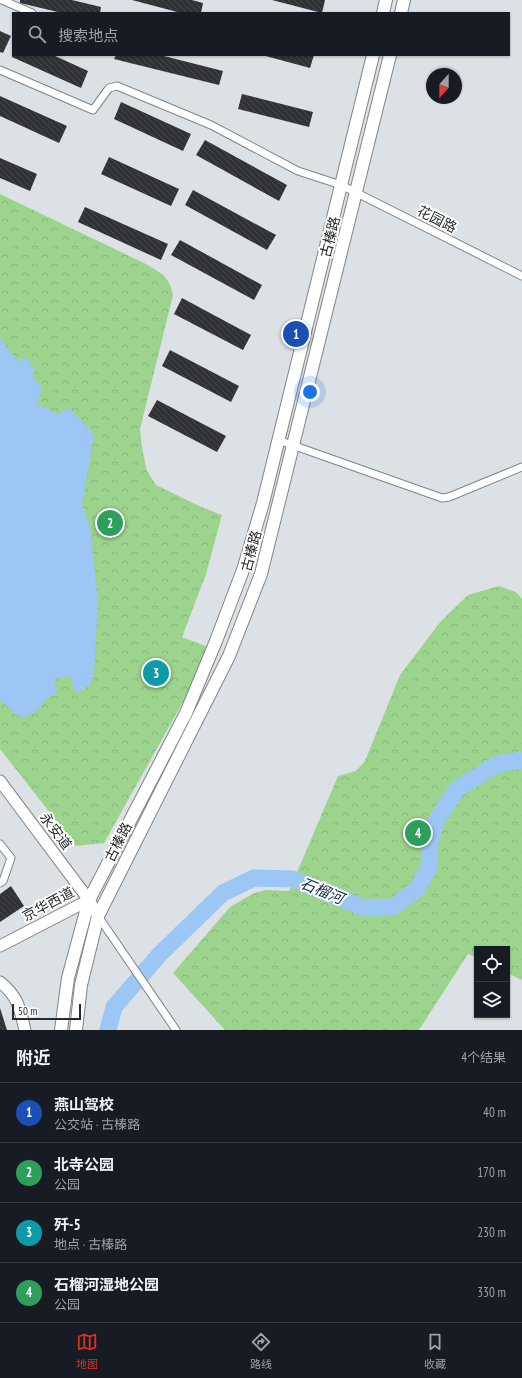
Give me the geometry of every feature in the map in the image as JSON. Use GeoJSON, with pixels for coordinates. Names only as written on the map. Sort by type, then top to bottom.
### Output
{"type":"FeatureCollection","features":[{"type":"Feature","properties":{"kind":"main road"},"geometry":{"type":"LineString","coordinates":[[383,12],[386,0]]}},
{"type":"Feature","properties":{"kind":"main road"},"geometry":{"type":"LineString","coordinates":[[400,12],[404,0]]}},
{"type":"Feature","properties":{"kind":"main road","name":"古榛路"},"geometry":{"type":"LineString","coordinates":[[61,1030],[68,978],[89,900],[186,713],[216,642],[243,570],[263,502],[373,56]]}},
{"type":"Feature","properties":{"kind":"main road","name":"古榛路"},"geometry":{"type":"LineString","coordinates":[[76,1030],[81,985],[98,916],[229,656],[261,574],[390,56]]}},
{"type":"Feature","properties":{"kind":"main road","name":"永安道"},"geometry":{"type":"LineString","coordinates":[[0,781],[89,900],[98,916]]}},
{"type":"Feature","properties":{"kind":"main road","name":"京华西道"},"geometry":{"type":"LineString","coordinates":[[0,946],[89,900]]}},
{"type":"Feature","properties":{"kind":"main road"},"geometry":{"type":"LineString","coordinates":[[0,982],[6,986],[18,1002],[25,1030]]}},
{"type":"Feature","properties":{"kind":"street"},"geometry":{"type":"LineString","coordinates":[[2,0],[10,2],[30,12]]}},
{"type":"Feature","properties":{"kind":"street","name":"花园路"},"geometry":{"type":"LineString","coordinates":[[0,70],[93,110],[109,88],[117,86],[210,125],[298,171],[341,185],[522,276]]}},
{"type":"Feature","properties":{"kind":"street"},"geometry":{"type":"LineString","coordinates":[[278,440],[442,498],[449,497],[522,467]]}},
{"type":"Feature","properties":{"kind":"street"},"geometry":{"type":"LineString","coordinates":[[0,844],[11,858],[4,881],[0,883]]}},
{"type":"Feature","properties":{"kind":"street"},"geometry":{"type":"LineString","coordinates":[[98,916],[176,1030]]}},
{"type":"Feature","properties":{"kind":"green space"},"geometry":{"type":"Polygon","coordinates":[[[0,194],[146,264],[161,273],[167,279],[173,295],[140,429],[147,471],[156,485],[197,505],[222,515],[206,574],[182,637],[208,647],[184,700],[104,843],[76,846],[0,749],[0,194]]]}},
{"type":"Feature","properties":{"kind":"green space"},"geometry":{"type":"Polygon","coordinates":[[[499,586],[516,592],[522,599],[522,980],[510,974],[510,946],[474,946],[474,957],[468,954],[419,1030],[225,1030],[173,973],[230,907],[254,893],[266,890],[289,891],[338,776],[356,771],[365,761],[400,675],[441,621],[468,595],[499,586]]]}},
{"type":"Feature","properties":{"kind":"water"},"geometry":{"type":"Polygon","coordinates":[[[0,338],[17,360],[27,358],[34,369],[34,379],[42,387],[37,404],[58,414],[66,409],[72,411],[94,434],[82,505],[90,528],[98,600],[94,672],[89,686],[75,692],[70,676],[54,679],[57,696],[49,696],[34,713],[25,717],[14,713],[0,701],[0,338]]]}},
{"type":"Feature","properties":{"kind":"building"},"geometry":{"type":"Polygon","coordinates":[[[20,0],[72,0],[101,7],[100,12],[58,12],[20,3],[20,0]]]}},
{"type":"Feature","properties":{"kind":"building"},"geometry":{"type":"Polygon","coordinates":[[[132,0],[192,0],[203,3],[201,12],[177,12],[132,0]]]}},
{"type":"Feature","properties":{"kind":"building"},"geometry":{"type":"Polygon","coordinates":[[[272,0],[325,0],[322,12],[272,0]]]}},
{"type":"Feature","properties":{"kind":"building"},"geometry":{"type":"Polygon","coordinates":[[[0,31],[11,36],[3,53],[0,52],[0,31]]]}},
{"type":"Feature","properties":{"kind":"building"},"geometry":{"type":"Polygon","coordinates":[[[55,56],[88,71],[81,88],[12,57],[55,56]]]}},
{"type":"Feature","properties":{"kind":"building"},"geometry":{"type":"Polygon","coordinates":[[[116,56],[164,56],[223,71],[219,85],[114,59],[116,56]]]}},
{"type":"Feature","properties":{"kind":"building"},"geometry":{"type":"Polygon","coordinates":[[[266,56],[314,56],[310,68],[266,56]]]}},
{"type":"Feature","properties":{"kind":"building"},"geometry":{"type":"Polygon","coordinates":[[[242,94],[313,112],[309,127],[238,109],[242,94]]]}},
{"type":"Feature","properties":{"kind":"building"},"geometry":{"type":"Polygon","coordinates":[[[0,96],[67,126],[59,143],[0,116],[0,96]]]}},
{"type":"Feature","properties":{"kind":"building"},"geometry":{"type":"Polygon","coordinates":[[[121,102],[191,134],[183,151],[114,119],[121,102]]]}},
{"type":"Feature","properties":{"kind":"building"},"geometry":{"type":"Polygon","coordinates":[[[205,140],[287,185],[279,201],[196,155],[205,140]]]}},
{"type":"Feature","properties":{"kind":"building"},"geometry":{"type":"Polygon","coordinates":[[[109,157],[179,189],[171,206],[101,174],[109,157]]]}},
{"type":"Feature","properties":{"kind":"building"},"geometry":{"type":"Polygon","coordinates":[[[0,158],[37,174],[30,191],[0,178],[0,158]]]}},
{"type":"Feature","properties":{"kind":"building"},"geometry":{"type":"Polygon","coordinates":[[[193,190],[276,235],[267,250],[185,205],[193,190]]]}},
{"type":"Feature","properties":{"kind":"building"},"geometry":{"type":"Polygon","coordinates":[[[85,207],[168,244],[161,260],[78,222],[85,207]]]}},
{"type":"Feature","properties":{"kind":"building"},"geometry":{"type":"Polygon","coordinates":[[[180,240],[262,285],[254,300],[171,255],[180,240]]]}},
{"type":"Feature","properties":{"kind":"building"},"geometry":{"type":"Polygon","coordinates":[[[182,298],[251,335],[243,350],[174,314],[182,298]]]}},
{"type":"Feature","properties":{"kind":"building"},"geometry":{"type":"Polygon","coordinates":[[[170,350],[239,386],[231,402],[162,366],[170,350]]]}},
{"type":"Feature","properties":{"kind":"building"},"geometry":{"type":"Polygon","coordinates":[[[157,400],[226,436],[217,452],[148,416],[157,400]]]}},
{"type":"Feature","properties":{"kind":"building"},"geometry":{"type":"Polygon","coordinates":[[[160,665],[163,667],[157,671],[162,673],[165,671],[167,672],[164,676],[164,680],[161,676],[156,674],[157,681],[154,679],[152,672],[149,671],[151,668],[153,669],[160,665]]]}},
{"type":"Feature","properties":{"kind":"building"},"geometry":{"type":"Polygon","coordinates":[[[11,886],[24,906],[0,922],[0,894],[11,886]]]}},
{"type":"Feature","properties":{"kind":"building"},"geometry":{"type":"Polygon","coordinates":[[[0,1008],[7,1030],[0,1030],[0,1008]]]}},
{"type":"Feature","properties":{"kind":"waterway","name":"石榴河"},"geometry":{"type":"LineString","coordinates":[[108,1030],[114,1007],[160,954],[223,893],[254,878],[293,879],[364,908],[393,907],[417,889],[429,867],[430,842],[436,821],[457,789],[497,764],[522,760]]}},
{"type":"Feature","properties":{"kind":"place","name":"燕山驾校"},"geometry":{"type":"Point","coordinates":[296,334]}},
{"type":"Feature","properties":{"kind":"place","name":"北寺公园"},"geometry":{"type":"Point","coordinates":[110,523]}},
{"type":"Feature","properties":{"kind":"place","name":"歼-5"},"geometry":{"type":"Point","coordinates":[156,673]}},
{"type":"Feature","properties":{"kind":"place","name":"石榴河湿地公园"},"geometry":{"type":"Point","coordinates":[418,833]}}]}
